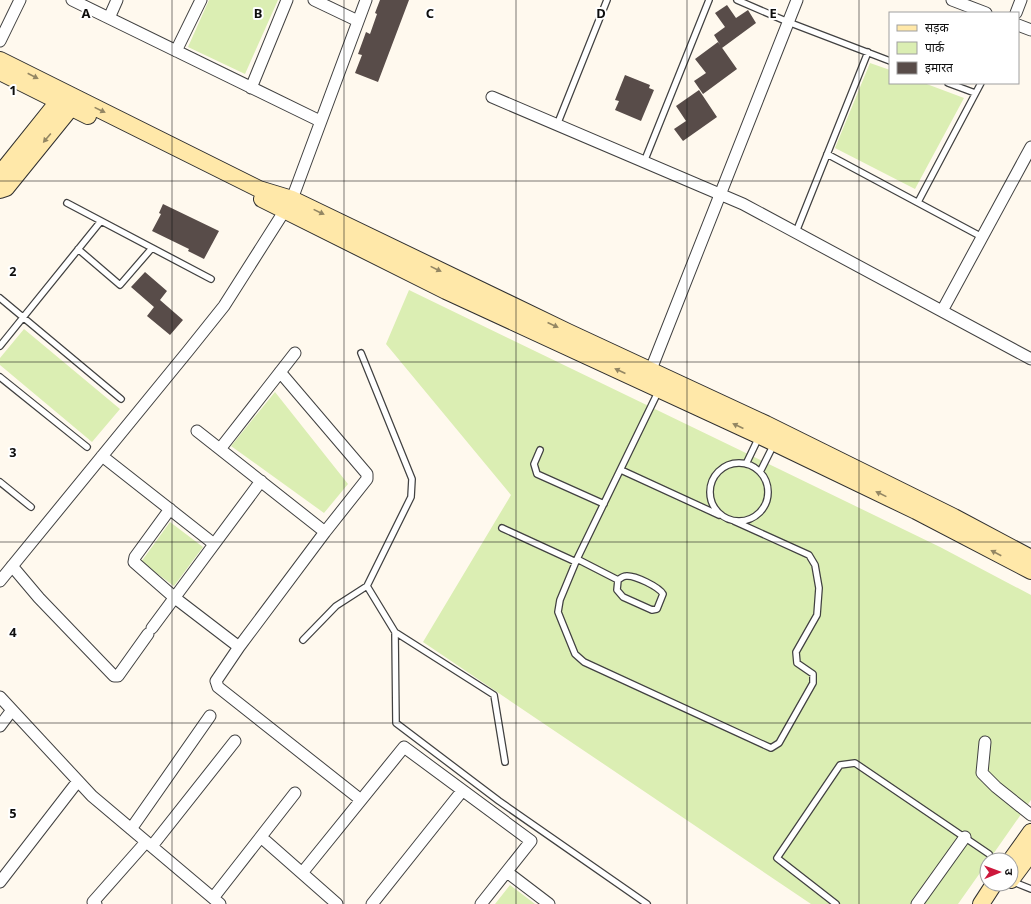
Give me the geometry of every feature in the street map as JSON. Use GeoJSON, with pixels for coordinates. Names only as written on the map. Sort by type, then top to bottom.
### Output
{"type":"FeatureCollection","features":[{"type":"Feature","properties":{"kind":"main road"},"geometry":{"type":"LineString","coordinates":[[0,60],[68,100]]}},
{"type":"Feature","properties":{"kind":"main road"},"geometry":{"type":"LineString","coordinates":[[0,72],[68,100],[288,204],[446,291],[655,380],[763,430],[1031,571]]}},
{"type":"Feature","properties":{"kind":"main road"},"geometry":{"type":"LineString","coordinates":[[0,174],[68,100]]}},
{"type":"Feature","properties":{"kind":"main road"},"geometry":{"type":"LineString","coordinates":[[0,190],[6,188],[68,100]]}},
{"type":"Feature","properties":{"kind":"main road"},"geometry":{"type":"LineString","coordinates":[[778,438],[954,517],[1031,558]]}},
{"type":"Feature","properties":{"kind":"main road"},"geometry":{"type":"LineString","coordinates":[[1017,852],[1031,832]]}},
{"type":"Feature","properties":{"kind":"main road"},"geometry":{"type":"LineString","coordinates":[[1019,869],[1031,853]]}},
{"type":"Feature","properties":{"kind":"main road"},"geometry":{"type":"LineString","coordinates":[[981,904],[989,892]]}},
{"type":"Feature","properties":{"kind":"main road"},"geometry":{"type":"LineString","coordinates":[[994,904],[1002,892]]}},
{"type":"Feature","properties":{"kind":"street"},"geometry":{"type":"LineString","coordinates":[[0,41],[20,0]]}},
{"type":"Feature","properties":{"kind":"street"},"geometry":{"type":"LineString","coordinates":[[72,0],[320,121]]}},
{"type":"Feature","properties":{"kind":"street"},"geometry":{"type":"LineString","coordinates":[[109,18],[117,0]]}},
{"type":"Feature","properties":{"kind":"street"},"geometry":{"type":"LineString","coordinates":[[176,51],[201,0]]}},
{"type":"Feature","properties":{"kind":"street"},"geometry":{"type":"LineString","coordinates":[[251,88],[287,0]]}},
{"type":"Feature","properties":{"kind":"street"},"geometry":{"type":"LineString","coordinates":[[314,0],[358,21]]}},
{"type":"Feature","properties":{"kind":"street"},"geometry":{"type":"LineString","coordinates":[[0,581],[224,306],[288,204],[366,0]]}},
{"type":"Feature","properties":{"kind":"street"},"geometry":{"type":"LineString","coordinates":[[655,380],[720,194],[797,0]]}},
{"type":"Feature","properties":{"kind":"street"},"geometry":{"type":"LineString","coordinates":[[952,0],[983,12]]}},
{"type":"Feature","properties":{"kind":"street"},"geometry":{"type":"LineString","coordinates":[[1016,12],[1021,0]]}},
{"type":"Feature","properties":{"kind":"street"},"geometry":{"type":"LineString","coordinates":[[1019,25],[1031,30]]}},
{"type":"Feature","properties":{"kind":"street"},"geometry":{"type":"LineString","coordinates":[[492,97],[743,204],[1031,359]]}},
{"type":"Feature","properties":{"kind":"street"},"geometry":{"type":"LineString","coordinates":[[942,311],[1031,147]]}},
{"type":"Feature","properties":{"kind":"street"},"geometry":{"type":"LineString","coordinates":[[220,449],[295,353]]}},
{"type":"Feature","properties":{"kind":"street"},"geometry":{"type":"LineString","coordinates":[[280,372],[368,476],[366,482],[325,532],[216,680],[218,687],[361,800]]}},
{"type":"Feature","properties":{"kind":"street"},"geometry":{"type":"LineString","coordinates":[[197,431],[325,532]]}},
{"type":"Feature","properties":{"kind":"street"},"geometry":{"type":"LineString","coordinates":[[102,456],[214,544]]}},
{"type":"Feature","properties":{"kind":"street"},"geometry":{"type":"LineString","coordinates":[[12,566],[39,598],[114,676],[118,676],[261,481]]}},
{"type":"Feature","properties":{"kind":"street"},"geometry":{"type":"LineString","coordinates":[[170,509],[134,560],[136,564],[174,598],[239,647]]}},
{"type":"Feature","properties":{"kind":"street"},"geometry":{"type":"LineString","coordinates":[[0,697],[92,796],[216,901],[261,837],[295,793]]}},
{"type":"Feature","properties":{"kind":"street"},"geometry":{"type":"LineString","coordinates":[[0,726],[12,710]]}},
{"type":"Feature","properties":{"kind":"street"},"geometry":{"type":"LineString","coordinates":[[131,829],[210,716]]}},
{"type":"Feature","properties":{"kind":"street"},"geometry":{"type":"LineString","coordinates":[[96,904],[93,902],[149,844],[235,741]]}},
{"type":"Feature","properties":{"kind":"street"},"geometry":{"type":"LineString","coordinates":[[985,742],[982,773],[996,787],[1031,815]]}},
{"type":"Feature","properties":{"kind":"street"},"geometry":{"type":"LineString","coordinates":[[302,873],[404,747],[531,841],[481,904]]}},
{"type":"Feature","properties":{"kind":"street"},"geometry":{"type":"LineString","coordinates":[[0,882],[78,781]]}},
{"type":"Feature","properties":{"kind":"street"},"geometry":{"type":"LineString","coordinates":[[372,904],[462,791]]}},
{"type":"Feature","properties":{"kind":"street"},"geometry":{"type":"LineString","coordinates":[[261,837],[337,904]]}},
{"type":"Feature","properties":{"kind":"street"},"geometry":{"type":"LineString","coordinates":[[917,904],[965,837]]}},
{"type":"Feature","properties":{"kind":"street"},"geometry":{"type":"LineString","coordinates":[[507,872],[549,904]]}},
{"type":"Feature","properties":{"kind":"lane"},"geometry":{"type":"LineString","coordinates":[[557,125],[607,0]]}},
{"type":"Feature","properties":{"kind":"lane"},"geometry":{"type":"LineString","coordinates":[[644,162],[709,0]]}},
{"type":"Feature","properties":{"kind":"lane"},"geometry":{"type":"LineString","coordinates":[[737,0],[788,22],[889,61]]}},
{"type":"Feature","properties":{"kind":"lane"},"geometry":{"type":"LineString","coordinates":[[796,232],[868,52]]}},
{"type":"Feature","properties":{"kind":"lane"},"geometry":{"type":"LineString","coordinates":[[950,84],[975,94]]}},
{"type":"Feature","properties":{"kind":"lane"},"geometry":{"type":"LineString","coordinates":[[918,202],[980,84]]}},
{"type":"Feature","properties":{"kind":"lane"},"geometry":{"type":"LineString","coordinates":[[827,154],[982,237]]}},
{"type":"Feature","properties":{"kind":"lane"},"geometry":{"type":"LineString","coordinates":[[66,203],[212,279]]}},
{"type":"Feature","properties":{"kind":"lane"},"geometry":{"type":"LineString","coordinates":[[0,346],[101,221]]}},
{"type":"Feature","properties":{"kind":"lane"},"geometry":{"type":"LineString","coordinates":[[78,249],[120,285],[152,248]]}},
{"type":"Feature","properties":{"kind":"lane"},"geometry":{"type":"LineString","coordinates":[[0,298],[121,399]]}},
{"type":"Feature","properties":{"kind":"lane"},"geometry":{"type":"LineString","coordinates":[[303,640],[336,606],[367,586],[411,497],[412,478],[361,353]]}},
{"type":"Feature","properties":{"kind":"lane"},"geometry":{"type":"LineString","coordinates":[[0,377],[87,447]]}},
{"type":"Feature","properties":{"kind":"lane"},"geometry":{"type":"LineString","coordinates":[[621,470],[809,555],[815,565],[819,588],[817,615],[796,652],[797,663],[813,674],[813,682],[779,743],[771,748],[584,662],[575,654],[558,612],[560,600],[577,561],[621,470],[655,380]]}},
{"type":"Feature","properties":{"kind":"lane"},"geometry":{"type":"LineString","coordinates":[[746,464],[763,430]]}},
{"type":"Feature","properties":{"kind":"lane"},"geometry":{"type":"LineString","coordinates":[[760,472],[778,438]]}},
{"type":"Feature","properties":{"kind":"lane"},"geometry":{"type":"LineString","coordinates":[[540,450],[534,464],[536,474],[604,504]]}},
{"type":"Feature","properties":{"kind":"lane"},"geometry":{"type":"LineString","coordinates":[[725,518],[717,511],[712,503],[710,493],[711,484],[715,475],[722,468],[730,464],[746,464],[760,472],[767,484],[768,493],[766,502],[761,511],[754,517],[744,521],[734,521]]}},
{"type":"Feature","properties":{"kind":"lane"},"geometry":{"type":"LineString","coordinates":[[0,482],[31,507]]}},
{"type":"Feature","properties":{"kind":"lane"},"geometry":{"type":"LineString","coordinates":[[502,528],[618,580]]}},
{"type":"Feature","properties":{"kind":"lane"},"geometry":{"type":"LineString","coordinates":[[625,576],[632,576],[661,589],[663,594],[657,609],[652,610],[623,597],[617,590],[618,580],[625,576]]}},
{"type":"Feature","properties":{"kind":"lane"},"geometry":{"type":"LineString","coordinates":[[367,586],[395,632],[494,695],[505,762]]}},
{"type":"Feature","properties":{"kind":"lane"},"geometry":{"type":"LineString","coordinates":[[395,632],[396,723],[500,801],[647,904]]}},
{"type":"Feature","properties":{"kind":"lane"},"geometry":{"type":"LineString","coordinates":[[836,904],[777,858],[840,765],[855,763],[986,852]]}},
{"type":"Feature","properties":{"kind":"lane"},"geometry":{"type":"LineString","coordinates":[[1019,884],[1031,889]]}},
{"type":"Feature","properties":{"kind":"green space"},"geometry":{"type":"Polygon","coordinates":[[[209,0],[278,0],[245,74],[188,47],[209,0]]]}},
{"type":"Feature","properties":{"kind":"green space"},"geometry":{"type":"Polygon","coordinates":[[[870,63],[889,70],[889,84],[927,84],[964,98],[915,189],[835,148],[870,63]]]}},
{"type":"Feature","properties":{"kind":"green space"},"geometry":{"type":"Polygon","coordinates":[[[409,290],[940,547],[1031,595],[1031,800],[995,852],[979,852],[979,874],[958,904],[811,904],[423,642],[511,495],[386,344],[409,290]]]}},
{"type":"Feature","properties":{"kind":"green space"},"geometry":{"type":"Polygon","coordinates":[[[24,329],[120,409],[92,442],[0,365],[0,358],[24,329]]]}},
{"type":"Feature","properties":{"kind":"green space"},"geometry":{"type":"Polygon","coordinates":[[[275,392],[348,484],[324,513],[231,446],[275,392]]]}},
{"type":"Feature","properties":{"kind":"green space"},"geometry":{"type":"Polygon","coordinates":[[[170,522],[203,547],[174,586],[141,562],[170,522]]]}},
{"type":"Feature","properties":{"kind":"green space"},"geometry":{"type":"Polygon","coordinates":[[[510,885],[535,904],[495,904],[510,885]]]}},
{"type":"Feature","properties":{"kind":"building"},"geometry":{"type":"Polygon","coordinates":[[[380,0],[409,0],[378,82],[355,73],[362,55],[358,54],[366,32],[370,34],[380,0]]]}},
{"type":"Feature","properties":{"kind":"building"},"geometry":{"type":"Polygon","coordinates":[[[727,5],[736,18],[748,10],[756,23],[722,48],[714,35],[725,27],[715,13],[727,5]]]}},
{"type":"Feature","properties":{"kind":"building"},"geometry":{"type":"Polygon","coordinates":[[[718,42],[737,69],[703,94],[694,81],[706,73],[695,59],[718,42]]]}},
{"type":"Feature","properties":{"kind":"building"},"geometry":{"type":"Polygon","coordinates":[[[625,75],[650,85],[649,88],[654,90],[641,121],[615,110],[619,101],[615,100],[625,75]]]}},
{"type":"Feature","properties":{"kind":"building"},"geometry":{"type":"Polygon","coordinates":[[[699,90],[717,117],[683,141],[674,129],[686,121],[676,106],[699,90]]]}},
{"type":"Feature","properties":{"kind":"building"},"geometry":{"type":"Polygon","coordinates":[[[163,204],[219,231],[204,259],[188,251],[189,249],[152,231],[161,214],[159,213],[163,204]]]}},
{"type":"Feature","properties":{"kind":"building"},"geometry":{"type":"Polygon","coordinates":[[[145,272],[167,291],[160,300],[183,320],[170,335],[147,316],[154,307],[131,287],[145,272]]]}}]}
